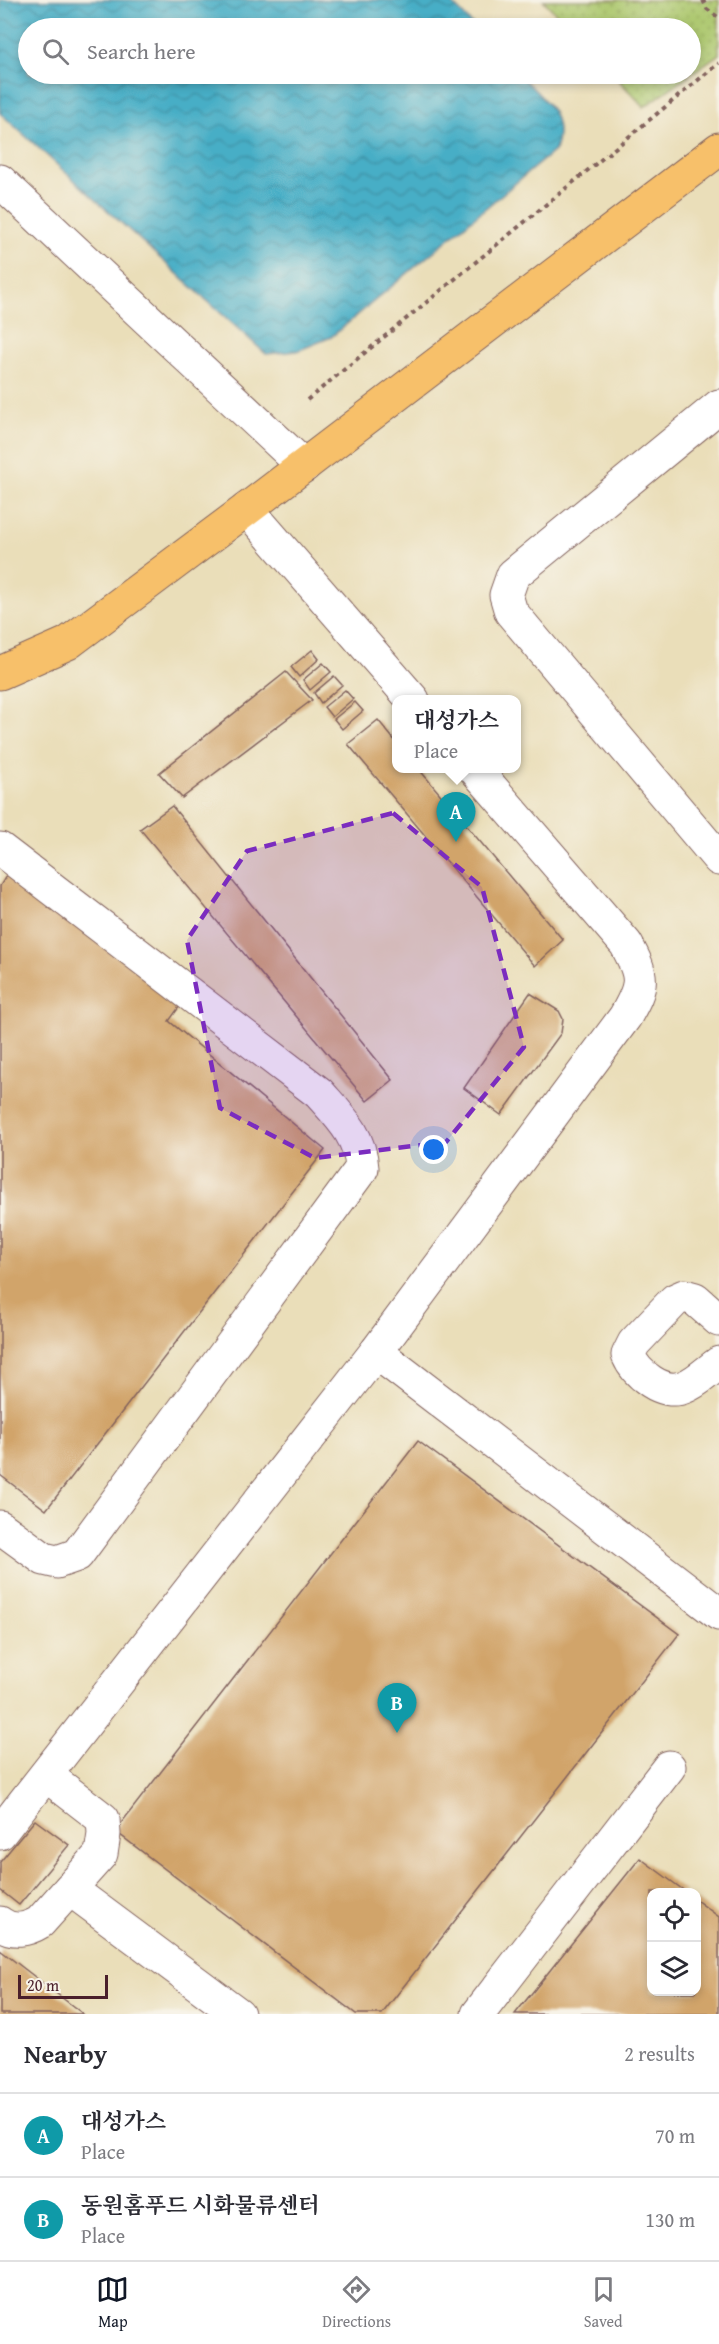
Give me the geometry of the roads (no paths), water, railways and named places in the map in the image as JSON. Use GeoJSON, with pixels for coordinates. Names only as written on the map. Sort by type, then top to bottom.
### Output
{"type":"FeatureCollection","features":[{"type":"Feature","properties":{"kind":"main road"},"geometry":{"type":"LineString","coordinates":[[0,673],[68,643],[719,149]]}},
{"type":"Feature","properties":{"kind":"street"},"geometry":{"type":"LineString","coordinates":[[0,181],[304,466]]}},
{"type":"Feature","properties":{"kind":"street"},"geometry":{"type":"LineString","coordinates":[[719,406],[513,575],[506,595],[511,612],[719,859]]}},
{"type":"Feature","properties":{"kind":"street"},"geometry":{"type":"LineString","coordinates":[[247,509],[410,695]]}},
{"type":"Feature","properties":{"kind":"street"},"geometry":{"type":"LineString","coordinates":[[0,1833],[376,1352],[625,1017],[639,993],[639,969],[626,944],[478,773]]}},
{"type":"Feature","properties":{"kind":"street"},"geometry":{"type":"LineString","coordinates":[[0,849],[319,1093],[345,1122],[360,1149],[362,1168],[76,1556],[57,1562],[44,1560],[0,1527]]}},
{"type":"Feature","properties":{"kind":"street"},"geometry":{"type":"LineString","coordinates":[[719,1320],[695,1299],[684,1296],[675,1300],[634,1343],[628,1356],[633,1366],[655,1384],[671,1389],[684,1388],[719,1363]]}},
{"type":"Feature","properties":{"kind":"street"},"geometry":{"type":"LineString","coordinates":[[376,1352],[719,1614]]}},
{"type":"Feature","properties":{"kind":"street"},"geometry":{"type":"LineString","coordinates":[[478,2014],[669,1767]]}},
{"type":"Feature","properties":{"kind":"street"},"geometry":{"type":"LineString","coordinates":[[0,1923],[7,1928],[31,1928],[40,1922],[101,1854],[104,1834],[103,1819],[46,1774]]}},
{"type":"Feature","properties":{"kind":"street"},"geometry":{"type":"LineString","coordinates":[[70,1888],[238,2014]]}},
{"type":"Feature","properties":{"kind":"water"},"geometry":{"type":"Polygon","coordinates":[[[0,0],[449,0],[466,18],[18,18],[18,84],[529,84],[544,99],[555,116],[558,137],[555,150],[331,337],[297,351],[266,354],[0,113],[0,0]]]}},
{"type":"Feature","properties":{"kind":"place","name":"대성가스"},"geometry":{"type":"Point","coordinates":[456,842]}},
{"type":"Feature","properties":{"kind":"place","name":"동원홈푸드 시화물류센터"},"geometry":{"type":"Point","coordinates":[397,1733]}}]}
